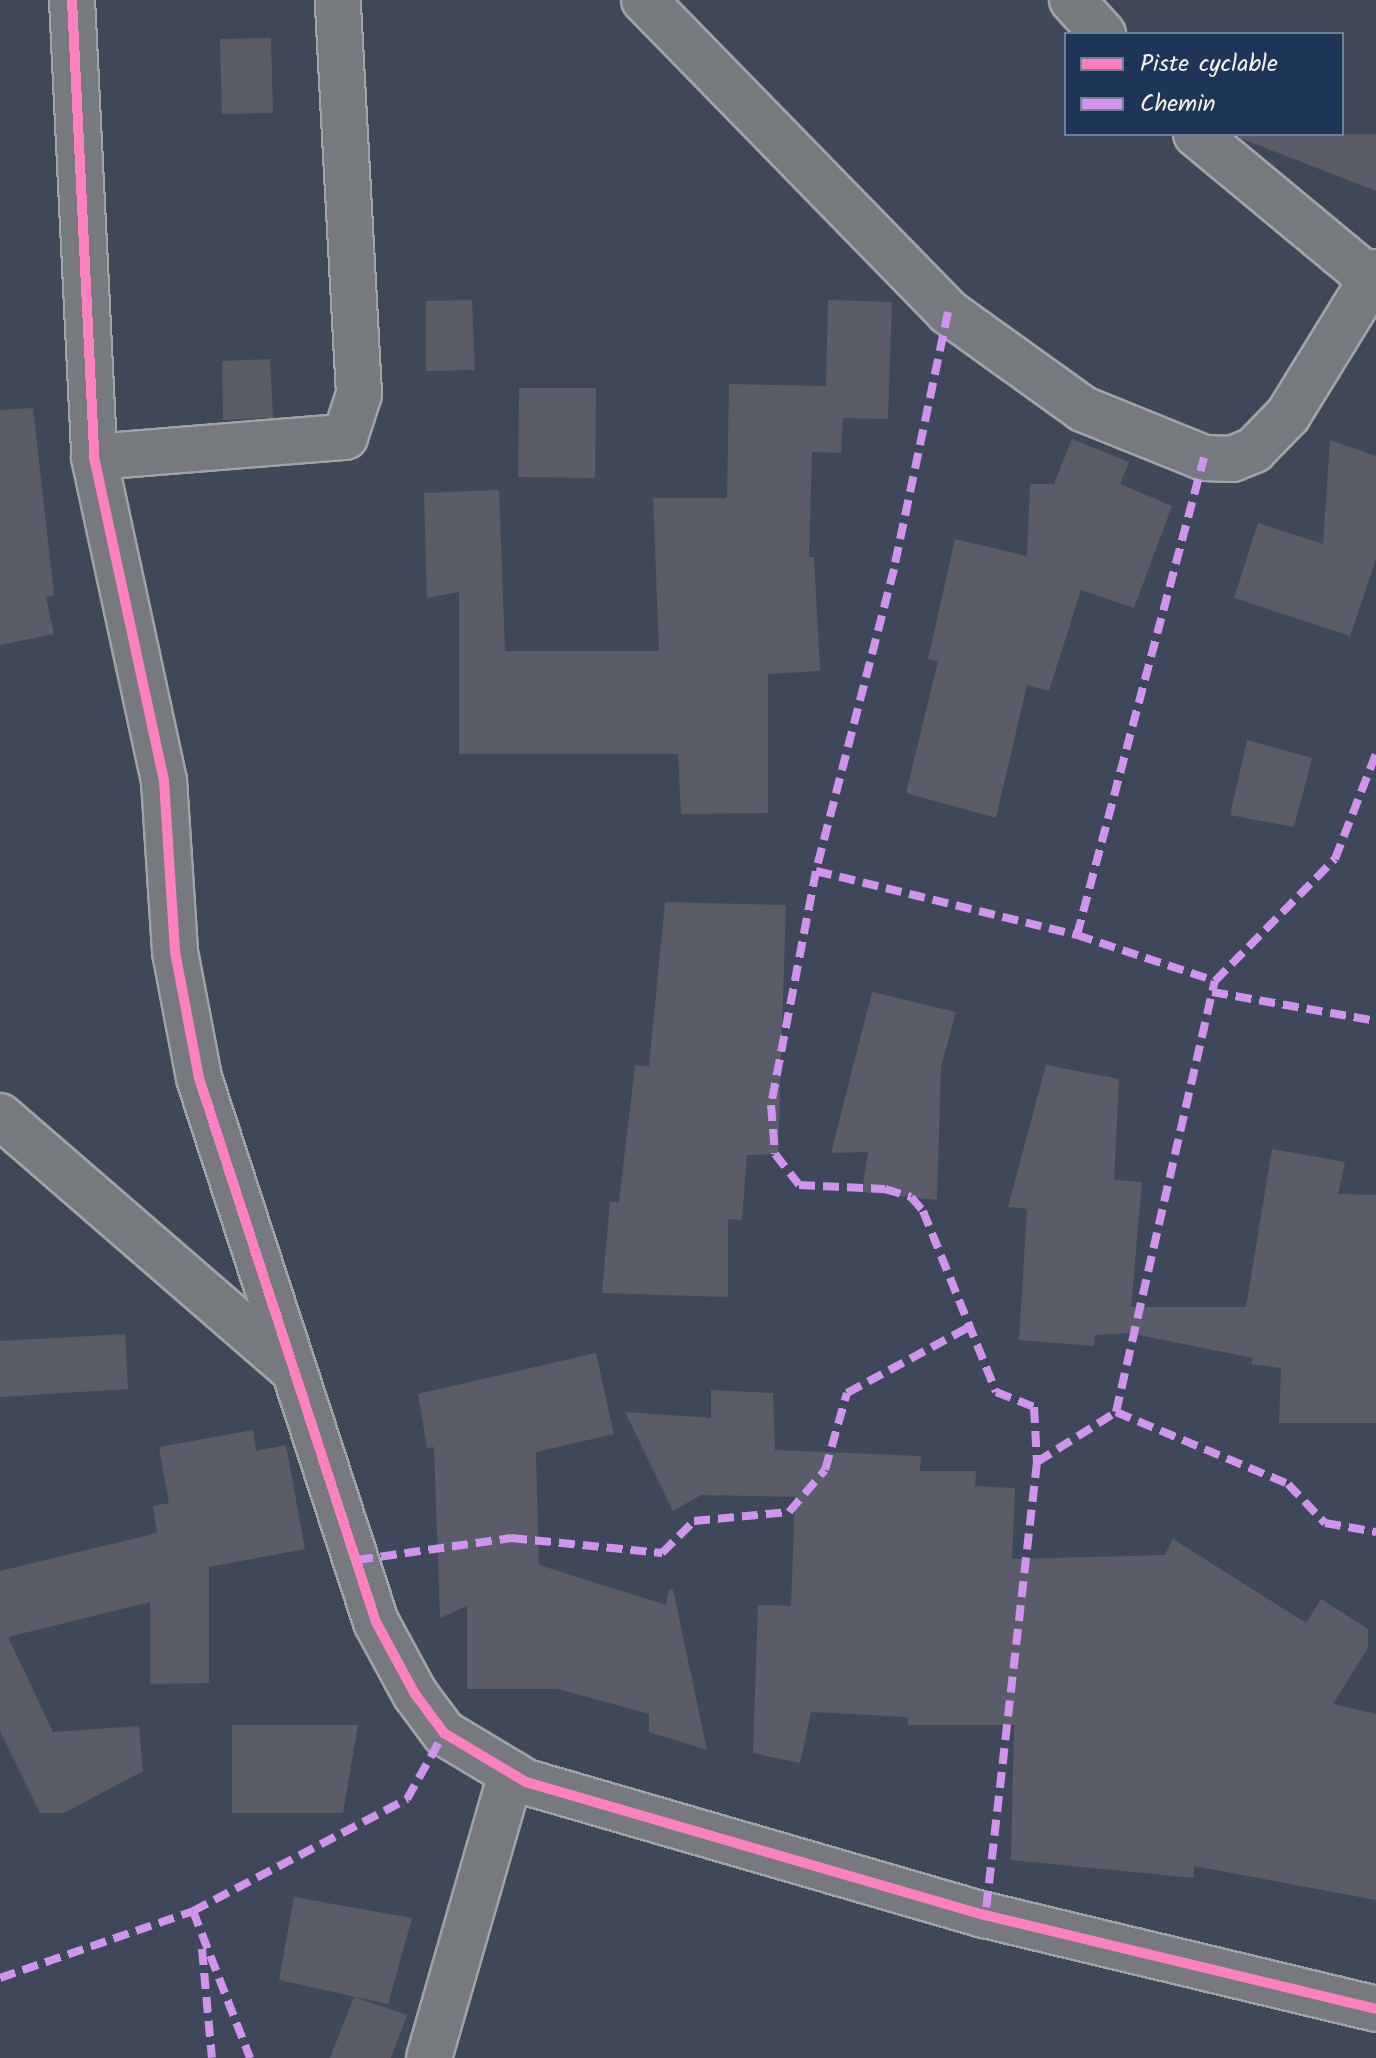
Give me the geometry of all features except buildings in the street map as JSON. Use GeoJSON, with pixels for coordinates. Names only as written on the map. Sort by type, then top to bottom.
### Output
{"type":"FeatureCollection","features":[{"type":"Feature","properties":{"kind":"street"},"geometry":{"type":"LineString","coordinates":[[72,0],[94,457],[164,781],[175,952],[199,1078],[376,1622],[444,1733],[511,1774],[985,1915],[1376,2009]]}},
{"type":"Feature","properties":{"kind":"street"},"geometry":{"type":"LineString","coordinates":[[94,457],[306,444],[345,437],[359,394],[338,0]]}},
{"type":"Feature","properties":{"kind":"street"},"geometry":{"type":"LineString","coordinates":[[644,0],[948,312],[1083,409],[1204,458],[1232,459],[1254,450],[1288,415],[1374,276],[1199,136]]}},
{"type":"Feature","properties":{"kind":"street"},"geometry":{"type":"LineString","coordinates":[[1072,0],[1101,32]]}},
{"type":"Feature","properties":{"kind":"street"},"geometry":{"type":"LineString","coordinates":[[0,1116],[291,1367]]}},
{"type":"Feature","properties":{"kind":"street"},"geometry":{"type":"LineString","coordinates":[[429,2058],[511,1774]]}},
{"type":"Feature","properties":{"kind":"marked path"},"geometry":{"type":"LineString","coordinates":[[948,312],[894,569],[816,871],[771,1105],[775,1154],[799,1185],[885,1189],[911,1197],[923,1211],[996,1392],[1034,1407],[1037,1462],[985,1915]]}},
{"type":"Feature","properties":{"kind":"marked path"},"geometry":{"type":"LineString","coordinates":[[1077,935],[1204,458]]}},
{"type":"Feature","properties":{"kind":"marked path"},"geometry":{"type":"LineString","coordinates":[[816,871],[1077,935],[1215,981],[1335,859],[1376,754]]}},
{"type":"Feature","properties":{"kind":"marked path"},"geometry":{"type":"LineString","coordinates":[[1037,1462],[1116,1412],[1215,981]]}},
{"type":"Feature","properties":{"kind":"marked path"},"geometry":{"type":"LineString","coordinates":[[1212,992],[1376,1021]]}},
{"type":"Feature","properties":{"kind":"marked path"},"geometry":{"type":"LineString","coordinates":[[357,1560],[511,1538],[662,1553],[694,1521],[789,1512],[825,1470],[847,1393],[969,1327]]}},
{"type":"Feature","properties":{"kind":"marked path"},"geometry":{"type":"LineString","coordinates":[[1116,1412],[1288,1484],[1325,1523],[1376,1532]]}},
{"type":"Feature","properties":{"kind":"marked path"},"geometry":{"type":"LineString","coordinates":[[0,1978],[193,1911],[407,1799],[444,1733]]}},
{"type":"Feature","properties":{"kind":"marked path"},"geometry":{"type":"LineString","coordinates":[[193,1911],[250,2058]]}},
{"type":"Feature","properties":{"kind":"marked path"},"geometry":{"type":"LineString","coordinates":[[202,1949],[212,2058]]}},
{"type":"Feature","properties":{"kind":"cycle path"},"geometry":{"type":"LineString","coordinates":[[72,0],[94,457],[164,781],[175,952],[199,1078],[376,1622],[415,1694],[444,1733],[526,1782],[985,1915],[1376,2009]]}}]}
